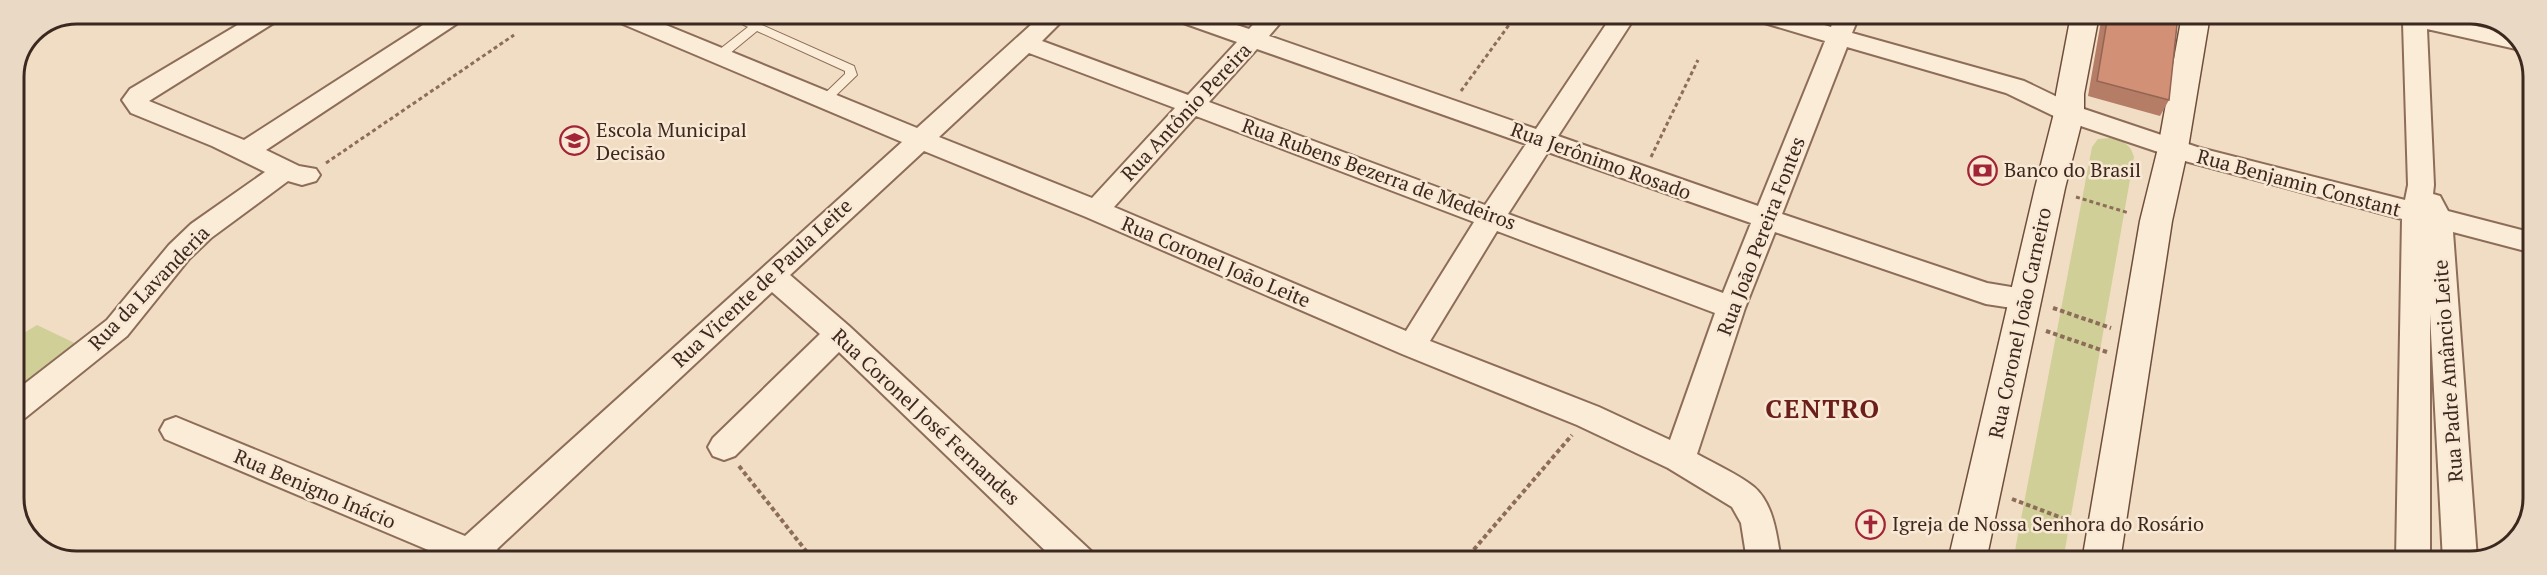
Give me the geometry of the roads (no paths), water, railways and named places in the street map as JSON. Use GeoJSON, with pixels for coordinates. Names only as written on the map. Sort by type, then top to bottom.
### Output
{"type":"FeatureCollection","features":[{"type":"Feature","properties":{"kind":"main road","name":"Rua Coronel João Carneiro"},"geometry":{"type":"LineString","coordinates":[[1969,551],[2069,113],[2070,94],[2083,24]]}},
{"type":"Feature","properties":{"kind":"main road"},"geometry":{"type":"LineString","coordinates":[[2103,548],[2156,221],[2173,148],[2186,24]]}},
{"type":"Feature","properties":{"kind":"street"},"geometry":{"type":"LineString","coordinates":[[256,24],[139,95],[135,100],[140,106],[246,151],[441,24]]}},
{"type":"Feature","properties":{"kind":"street","name":"Rua Coronel João Leite"},"geometry":{"type":"LineString","coordinates":[[643,24],[919,140],[1096,210],[1412,346],[1588,416],[1679,459],[1743,497],[1752,509],[1757,523],[1762,551]]}},
{"type":"Feature","properties":{"kind":"street","name":"Rua Vicente de Paula Leite"},"geometry":{"type":"LineString","coordinates":[[484,551],[771,275],[1046,24]]}},
{"type":"Feature","properties":{"kind":"street","name":"Rua Jerônimo Rosado"},"geometry":{"type":"LineString","coordinates":[[1209,24],[1641,176],[1986,293],[2023,311]]}},
{"type":"Feature","properties":{"kind":"street","name":"Rua Antônio Pereira"},"geometry":{"type":"LineString","coordinates":[[1096,210],[1267,24]]}},
{"type":"Feature","properties":{"kind":"street"},"geometry":{"type":"LineString","coordinates":[[1412,346],[1492,216],[1618,24]]}},
{"type":"Feature","properties":{"kind":"street","name":"Rua Padre Amâncio Leite"},"geometry":{"type":"LineString","coordinates":[[2411,24],[2425,206],[2459,551]]}},
{"type":"Feature","properties":{"kind":"street"},"geometry":{"type":"LineString","coordinates":[[2442,24],[2509,41]]}},
{"type":"Feature","properties":{"kind":"street","name":"Rua Benjamin Constant"},"geometry":{"type":"LineString","coordinates":[[1844,25],[2015,87],[2069,113],[2173,148],[2425,206],[2523,240]]}},
{"type":"Feature","properties":{"kind":"street","name":"Rua João Pereira Fontes"},"geometry":{"type":"LineString","coordinates":[[1679,459],[1731,308],[1844,25]]}},
{"type":"Feature","properties":{"kind":"street","name":"Rua Rubens Bezerra de Medeiros"},"geometry":{"type":"LineString","coordinates":[[1026,43],[1492,216],[1731,308]]}},
{"type":"Feature","properties":{"kind":"street","name":"Rua da Lavanderia"},"geometry":{"type":"LineString","coordinates":[[24,400],[117,328],[179,252],[201,231],[296,173],[246,151]]}},
{"type":"Feature","properties":{"kind":"street","name":"Rua Padre Amâncio Leite"},"geometry":{"type":"LineString","coordinates":[[2415,551],[2425,206]]}},
{"type":"Feature","properties":{"kind":"street","name":"Rua Coronel José Fernandes"},"geometry":{"type":"LineString","coordinates":[[771,275],[838,334],[1068,551]]}},
{"type":"Feature","properties":{"kind":"street","name":"Rua Coronel José Fernandes"},"geometry":{"type":"LineString","coordinates":[[724,447],[838,334]]}},
{"type":"Feature","properties":{"kind":"street","name":"Rua Benigno Inácio"},"geometry":{"type":"LineString","coordinates":[[176,430],[464,551]]}},
{"type":"Feature","properties":{"kind":"lane"},"geometry":{"type":"LineString","coordinates":[[750,24],[850,69],[851,75],[824,100]]}},
{"type":"Feature","properties":{"kind":"lane"},"geometry":{"type":"LineString","coordinates":[[719,56],[756,27]]}},
{"type":"Feature","properties":{"kind":"place","name":"Escola Municipal Decisão"},"geometry":{"type":"Point","coordinates":[575,141]}},
{"type":"Feature","properties":{"kind":"place","name":"Banco do Brasil"},"geometry":{"type":"Point","coordinates":[1983,170]}},
{"type":"Feature","properties":{"kind":"place","name":"Igreja de Nossa Senhora do Rosário"},"geometry":{"type":"Point","coordinates":[1871,524]}},
{"type":"Feature","properties":{"kind":"district","name":"CENTRO"},"geometry":{"type":"Point","coordinates":[1823,409]}}]}
